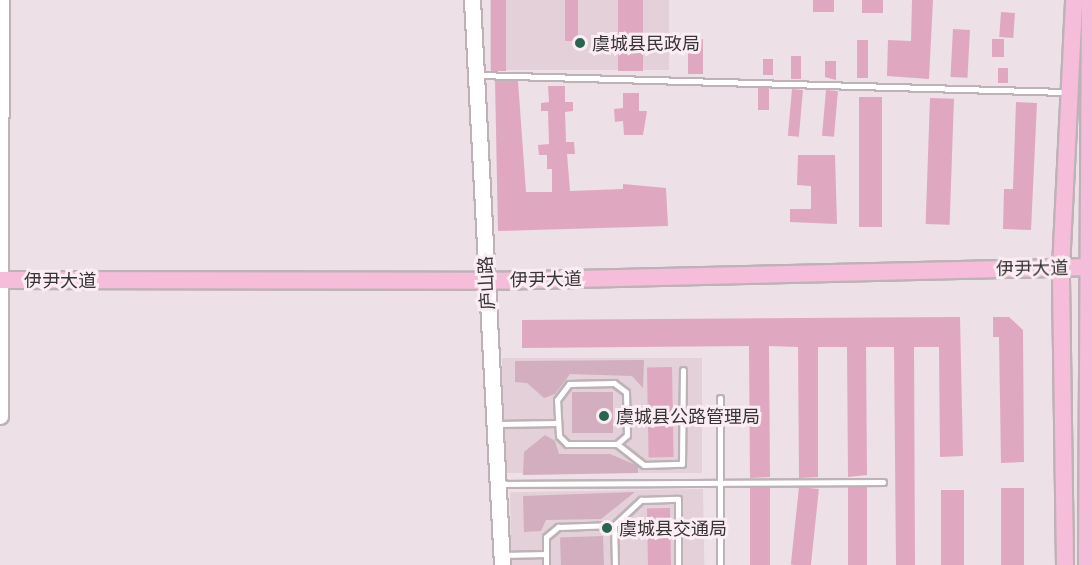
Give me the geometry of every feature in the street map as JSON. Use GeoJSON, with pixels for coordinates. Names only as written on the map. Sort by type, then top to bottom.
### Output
{"type":"FeatureCollection","features":[{"type":"Feature","properties":{"kind":"main road"},"geometry":{"type":"LineString","coordinates":[[1065,565],[1061,268],[1067,92],[1074,0]]}},
{"type":"Feature","properties":{"kind":"main road"},"geometry":{"type":"LineString","coordinates":[[1087,565],[1090,0]]}},
{"type":"Feature","properties":{"kind":"main road","name":"伊尹大道"},"geometry":{"type":"LineString","coordinates":[[1,280],[485,281],[1089,267]]}},
{"type":"Feature","properties":{"kind":"street"},"geometry":{"type":"LineString","coordinates":[[0,416],[1,0]]}},
{"type":"Feature","properties":{"kind":"street","name":"庐山路"},"geometry":{"type":"LineString","coordinates":[[472,0],[485,281],[502,560]]}},
{"type":"Feature","properties":{"kind":"lane"},"geometry":{"type":"LineString","coordinates":[[476,75],[1067,92]]}},
{"type":"Feature","properties":{"kind":"lane"},"geometry":{"type":"LineString","coordinates":[[616,444],[627,435],[626,392],[614,383],[569,384],[557,400],[559,436],[567,444],[616,444],[645,465],[682,464],[682,370]]}},
{"type":"Feature","properties":{"kind":"lane"},"geometry":{"type":"LineString","coordinates":[[720,398],[720,565]]}},
{"type":"Feature","properties":{"kind":"lane"},"geometry":{"type":"LineString","coordinates":[[494,424],[558,423]]}},
{"type":"Feature","properties":{"kind":"lane"},"geometry":{"type":"LineString","coordinates":[[497,484],[884,482]]}},
{"type":"Feature","properties":{"kind":"lane"},"geometry":{"type":"LineString","coordinates":[[546,565],[546,537],[558,527],[614,525],[641,500],[678,499],[678,565]]}},
{"type":"Feature","properties":{"kind":"lane"},"geometry":{"type":"LineString","coordinates":[[614,525],[615,565]]}},
{"type":"Feature","properties":{"kind":"lane"},"geometry":{"type":"LineString","coordinates":[[502,560],[546,554]]}},
{"type":"Feature","properties":{"kind":"shaded area","name":"虞城县民政局"},"geometry":{"type":"Polygon","coordinates":[[[490,0],[669,0],[669,70],[490,70],[490,0]]]}},
{"type":"Feature","properties":{"kind":"shaded area","name":"虞城县公路管理局"},"geometry":{"type":"Polygon","coordinates":[[[502,358],[702,358],[702,473],[502,473],[502,358]]]}},
{"type":"Feature","properties":{"kind":"shaded area"},"geometry":{"type":"Polygon","coordinates":[[[644,360],[643,388],[632,376],[570,374],[555,394],[544,398],[527,383],[515,382],[515,361],[644,360]]]}},
{"type":"Feature","properties":{"kind":"shaded area"},"geometry":{"type":"Polygon","coordinates":[[[572,392],[613,392],[613,433],[572,433],[572,392]]]}},
{"type":"Feature","properties":{"kind":"shaded area"},"geometry":{"type":"Polygon","coordinates":[[[545,435],[555,441],[559,454],[610,454],[638,466],[638,473],[523,475],[524,452],[545,435]]]}},
{"type":"Feature","properties":{"kind":"shaded area","name":"虞城县交通局"},"geometry":{"type":"Polygon","coordinates":[[[703,489],[704,565],[511,565],[510,492],[703,489]]]}},
{"type":"Feature","properties":{"kind":"shaded area"},"geometry":{"type":"Polygon","coordinates":[[[635,492],[601,519],[546,520],[541,531],[524,532],[523,496],[635,492]]]}},
{"type":"Feature","properties":{"kind":"shaded area"},"geometry":{"type":"Polygon","coordinates":[[[603,536],[604,565],[561,565],[560,538],[603,536]]]}},
{"type":"Feature","properties":{"kind":"building"},"geometry":{"type":"Polygon","coordinates":[[[491,0],[506,0],[506,71],[491,71],[491,0]]]}},
{"type":"Feature","properties":{"kind":"building"},"geometry":{"type":"Polygon","coordinates":[[[565,0],[578,0],[578,41],[565,41],[565,0]]]}},
{"type":"Feature","properties":{"kind":"building"},"geometry":{"type":"Polygon","coordinates":[[[618,0],[643,0],[643,71],[618,71],[618,0]]]}},
{"type":"Feature","properties":{"kind":"building"},"geometry":{"type":"Polygon","coordinates":[[[813,0],[834,0],[834,12],[813,12],[813,0]]]}},
{"type":"Feature","properties":{"kind":"building"},"geometry":{"type":"Polygon","coordinates":[[[862,0],[883,0],[883,13],[862,13],[862,0]]]}},
{"type":"Feature","properties":{"kind":"building"},"geometry":{"type":"Polygon","coordinates":[[[912,0],[933,0],[929,79],[887,76],[888,40],[911,41],[912,0]]]}},
{"type":"Feature","properties":{"kind":"building"},"geometry":{"type":"Polygon","coordinates":[[[1001,12],[1015,13],[1013,38],[999,37],[1001,12]]]}},
{"type":"Feature","properties":{"kind":"building"},"geometry":{"type":"Polygon","coordinates":[[[953,29],[970,30],[967,78],[950,77],[953,29]]]}},
{"type":"Feature","properties":{"kind":"building"},"geometry":{"type":"Polygon","coordinates":[[[688,39],[703,39],[703,74],[688,74],[688,39]]]}},
{"type":"Feature","properties":{"kind":"building"},"geometry":{"type":"Polygon","coordinates":[[[992,39],[1004,39],[1004,57],[992,57],[992,39]]]}},
{"type":"Feature","properties":{"kind":"building"},"geometry":{"type":"Polygon","coordinates":[[[857,40],[868,40],[868,78],[857,78],[857,40]]]}},
{"type":"Feature","properties":{"kind":"building"},"geometry":{"type":"Polygon","coordinates":[[[791,56],[801,56],[801,79],[791,79],[791,56]]]}},
{"type":"Feature","properties":{"kind":"building"},"geometry":{"type":"Polygon","coordinates":[[[763,59],[773,59],[773,75],[763,75],[763,59]]]}},
{"type":"Feature","properties":{"kind":"building"},"geometry":{"type":"Polygon","coordinates":[[[825,61],[836,61],[836,80],[825,77],[825,61]]]}},
{"type":"Feature","properties":{"kind":"building"},"geometry":{"type":"Polygon","coordinates":[[[998,68],[1008,68],[1008,83],[998,83],[998,68]]]}},
{"type":"Feature","properties":{"kind":"building"},"geometry":{"type":"Polygon","coordinates":[[[495,80],[518,81],[526,192],[552,192],[552,169],[547,169],[547,155],[539,155],[538,145],[549,144],[548,111],[541,111],[541,103],[549,102],[548,86],[565,86],[565,102],[573,102],[573,111],[565,112],[566,142],[574,142],[575,154],[567,154],[570,191],[623,189],[623,184],[666,188],[668,226],[498,231],[495,80]]]}},
{"type":"Feature","properties":{"kind":"building"},"geometry":{"type":"Polygon","coordinates":[[[758,88],[769,88],[769,110],[758,110],[758,88]]]}},
{"type":"Feature","properties":{"kind":"building"},"geometry":{"type":"Polygon","coordinates":[[[792,89],[803,90],[799,137],[788,136],[792,89]]]}},
{"type":"Feature","properties":{"kind":"building"},"geometry":{"type":"Polygon","coordinates":[[[826,90],[838,91],[834,137],[822,136],[826,90]]]}},
{"type":"Feature","properties":{"kind":"building"},"geometry":{"type":"Polygon","coordinates":[[[623,93],[639,93],[639,111],[647,111],[643,135],[624,135],[623,121],[615,122],[614,109],[623,108],[623,93]]]}},
{"type":"Feature","properties":{"kind":"building"},"geometry":{"type":"Polygon","coordinates":[[[859,97],[882,97],[882,227],[859,227],[859,97]]]}},
{"type":"Feature","properties":{"kind":"building"},"geometry":{"type":"Polygon","coordinates":[[[930,98],[954,99],[950,225],[926,224],[930,98]]]}},
{"type":"Feature","properties":{"kind":"building"},"geometry":{"type":"Polygon","coordinates":[[[1016,102],[1037,103],[1031,230],[1003,229],[1004,189],[1013,189],[1016,102]]]}},
{"type":"Feature","properties":{"kind":"building"},"geometry":{"type":"Polygon","coordinates":[[[798,155],[835,155],[837,224],[790,222],[790,209],[811,209],[811,186],[797,185],[798,155]]]}},
{"type":"Feature","properties":{"kind":"building"},"geometry":{"type":"Polygon","coordinates":[[[960,317],[963,456],[940,457],[939,347],[914,347],[915,565],[896,565],[894,347],[866,347],[867,475],[848,477],[847,347],[818,347],[818,477],[799,478],[798,347],[769,346],[770,477],[750,478],[749,346],[522,348],[522,320],[960,317]]]}},
{"type":"Feature","properties":{"kind":"building"},"geometry":{"type":"Polygon","coordinates":[[[993,317],[1009,317],[1023,330],[1024,462],[1001,463],[999,337],[993,337],[993,317]]]}},
{"type":"Feature","properties":{"kind":"building"},"geometry":{"type":"Polygon","coordinates":[[[647,367],[672,367],[674,457],[649,457],[647,367]]]}},
{"type":"Feature","properties":{"kind":"building"},"geometry":{"type":"Polygon","coordinates":[[[750,487],[770,487],[770,565],[750,565],[750,487]]]}},
{"type":"Feature","properties":{"kind":"building"},"geometry":{"type":"Polygon","coordinates":[[[799,487],[819,489],[811,565],[791,565],[799,487]]]}},
{"type":"Feature","properties":{"kind":"building"},"geometry":{"type":"Polygon","coordinates":[[[848,487],[867,487],[867,565],[848,565],[848,487]]]}},
{"type":"Feature","properties":{"kind":"building"},"geometry":{"type":"Polygon","coordinates":[[[1001,488],[1024,488],[1024,565],[1001,565],[1001,488]]]}},
{"type":"Feature","properties":{"kind":"building"},"geometry":{"type":"Polygon","coordinates":[[[941,490],[964,490],[964,565],[941,565],[941,490]]]}},
{"type":"Feature","properties":{"kind":"building"},"geometry":{"type":"Polygon","coordinates":[[[647,508],[670,508],[671,565],[648,565],[647,508]]]}},
{"type":"Feature","properties":{"kind":"place","name":"虞城县民政局"},"geometry":{"type":"Point","coordinates":[580,43]}},
{"type":"Feature","properties":{"kind":"place","name":"虞城县公路管理局"},"geometry":{"type":"Point","coordinates":[604,416]}},
{"type":"Feature","properties":{"kind":"place","name":"虞城县交通局"},"geometry":{"type":"Point","coordinates":[607,528]}}]}
